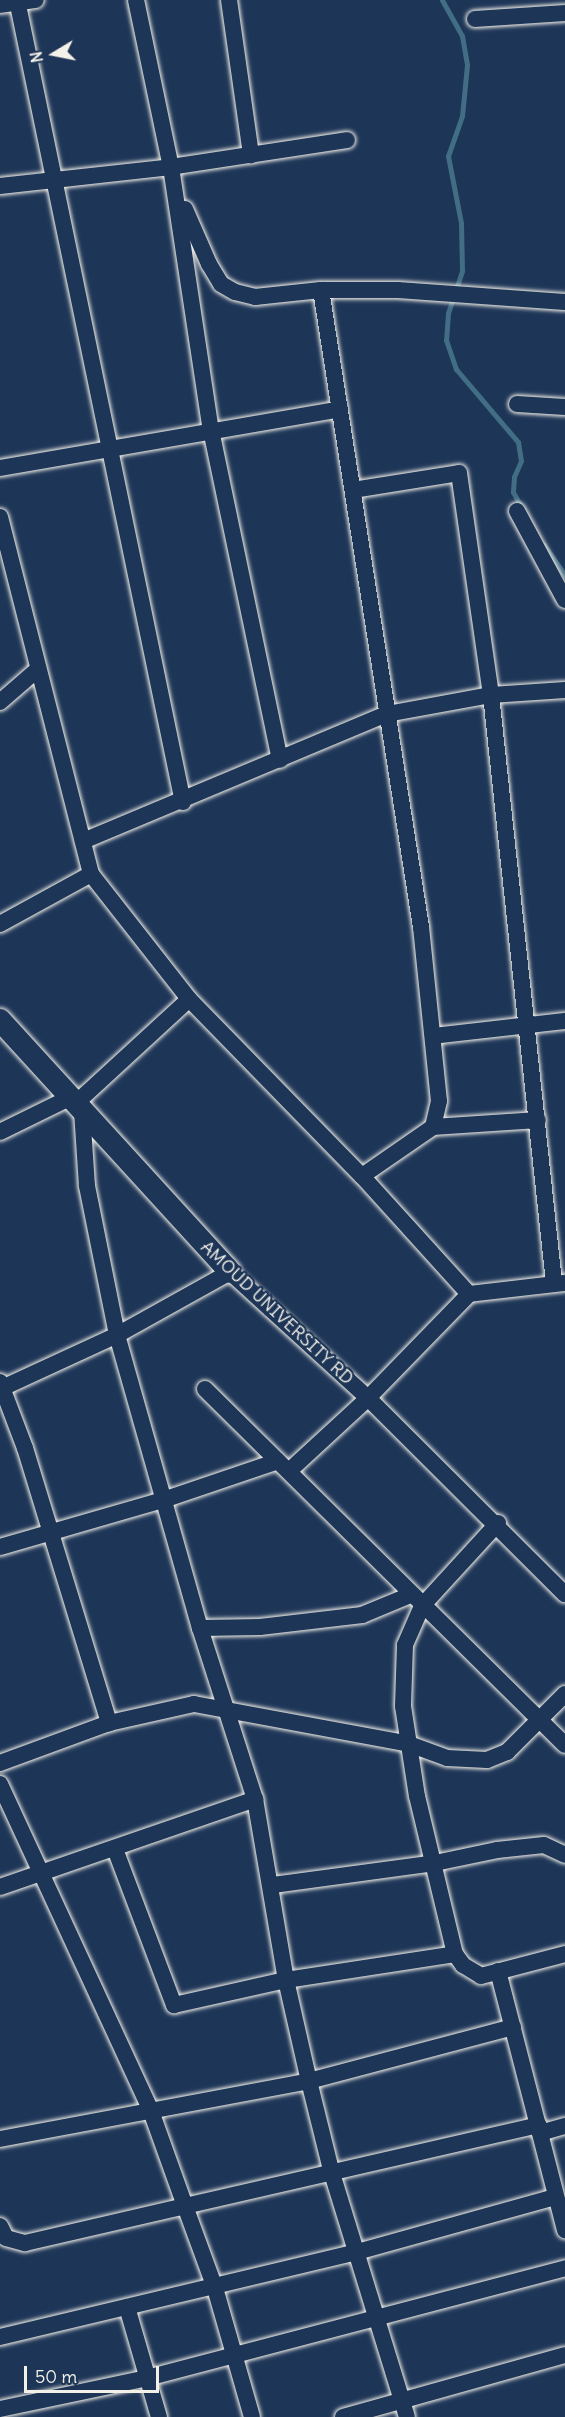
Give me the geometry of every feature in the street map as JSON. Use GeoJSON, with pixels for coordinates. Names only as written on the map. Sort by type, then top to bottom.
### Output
{"type":"FeatureCollection","features":[{"type":"Feature","properties":{"kind":"street"},"geometry":{"type":"LineString","coordinates":[[0,5],[36,0]]}},
{"type":"Feature","properties":{"kind":"street"},"geometry":{"type":"LineString","coordinates":[[136,0],[171,167],[212,430],[280,760]]}},
{"type":"Feature","properties":{"kind":"street"},"geometry":{"type":"LineString","coordinates":[[229,0],[251,155]]}},
{"type":"Feature","properties":{"kind":"street"},"geometry":{"type":"LineString","coordinates":[[17,2],[183,801]]}},
{"type":"Feature","properties":{"kind":"street"},"geometry":{"type":"LineString","coordinates":[[475,19],[565,13]]}},
{"type":"Feature","properties":{"kind":"street"},"geometry":{"type":"LineString","coordinates":[[0,186],[171,167],[347,140]]}},
{"type":"Feature","properties":{"kind":"street"},"geometry":{"type":"LineString","coordinates":[[171,167],[195,237],[221,284],[255,297],[321,290],[399,290],[565,302]]}},
{"type":"Feature","properties":{"kind":"street"},"geometry":{"type":"LineString","coordinates":[[321,290],[421,927],[440,1101],[433,1127]]}},
{"type":"Feature","properties":{"kind":"street"},"geometry":{"type":"LineString","coordinates":[[518,404],[565,407]]}},
{"type":"Feature","properties":{"kind":"street"},"geometry":{"type":"LineString","coordinates":[[0,468],[110,447],[340,409]]}},
{"type":"Feature","properties":{"kind":"street"},"geometry":{"type":"LineString","coordinates":[[0,1547],[51,1530],[284,1466],[368,1398],[469,1294],[560,1283],[538,1120],[491,695],[459,473],[353,490]]}},
{"type":"Feature","properties":{"kind":"street"},"geometry":{"type":"LineString","coordinates":[[517,511],[565,600]]}},
{"type":"Feature","properties":{"kind":"street"},"geometry":{"type":"LineString","coordinates":[[0,517],[4,561],[38,669],[91,874],[189,999],[362,1176],[469,1294]]}},
{"type":"Feature","properties":{"kind":"street"},"geometry":{"type":"LineString","coordinates":[[0,702],[38,669]]}},
{"type":"Feature","properties":{"kind":"street"},"geometry":{"type":"LineString","coordinates":[[83,841],[387,714],[491,695],[565,690]]}},
{"type":"Feature","properties":{"kind":"street"},"geometry":{"type":"LineString","coordinates":[[0,924],[91,874]]}},
{"type":"Feature","properties":{"kind":"street"},"geometry":{"type":"LineString","coordinates":[[0,1132],[75,1104],[189,999]]}},
{"type":"Feature","properties":{"kind":"street","name":"AMOUD UNIVERSITY RD"},"geometry":{"type":"LineString","coordinates":[[0,1020],[230,1272],[368,1398],[498,1523],[565,1594]]}},
{"type":"Feature","properties":{"kind":"street"},"geometry":{"type":"LineString","coordinates":[[433,1036],[565,1021]]}},
{"type":"Feature","properties":{"kind":"street"},"geometry":{"type":"LineString","coordinates":[[75,1104],[87,1186],[117,1335],[200,1628],[255,1799],[273,1884],[286,1980],[309,2081],[331,2170],[407,2417]]}},
{"type":"Feature","properties":{"kind":"street"},"geometry":{"type":"LineString","coordinates":[[362,1176],[433,1127],[538,1120]]}},
{"type":"Feature","properties":{"kind":"street"},"geometry":{"type":"LineString","coordinates":[[109,1723],[51,1530],[1,1386],[117,1335],[230,1272]]}},
{"type":"Feature","properties":{"kind":"street"},"geometry":{"type":"LineString","coordinates":[[205,1389],[416,1601],[542,1720],[565,1745]]}},
{"type":"Feature","properties":{"kind":"street"},"geometry":{"type":"LineString","coordinates":[[200,1628],[260,1627],[362,1615],[416,1601],[498,1523]]}},
{"type":"Feature","properties":{"kind":"street"},"geometry":{"type":"LineString","coordinates":[[416,1601],[405,1645],[403,1706],[417,1796],[435,1863],[455,1954],[472,1973],[481,1976],[565,1954]]}},
{"type":"Feature","properties":{"kind":"street"},"geometry":{"type":"LineString","coordinates":[[0,1763],[109,1723],[182,1705],[228,1711],[409,1744],[447,1758],[487,1760],[507,1752],[542,1720],[565,1694]]}},
{"type":"Feature","properties":{"kind":"street"},"geometry":{"type":"LineString","coordinates":[[0,1784],[151,2111],[215,2288],[252,2417]]}},
{"type":"Feature","properties":{"kind":"street"},"geometry":{"type":"LineString","coordinates":[[0,1887],[43,1875],[255,1799]]}},
{"type":"Feature","properties":{"kind":"street"},"geometry":{"type":"LineString","coordinates":[[273,1884],[435,1863],[497,1850],[543,1845],[565,1855]]}},
{"type":"Feature","properties":{"kind":"street"},"geometry":{"type":"LineString","coordinates":[[115,1849],[174,2005],[286,1980],[455,1954]]}},
{"type":"Feature","properties":{"kind":"street"},"geometry":{"type":"LineString","coordinates":[[498,1971],[565,2230]]}},
{"type":"Feature","properties":{"kind":"street"},"geometry":{"type":"LineString","coordinates":[[0,2139],[309,2081],[513,2027]]}},
{"type":"Feature","properties":{"kind":"street"},"geometry":{"type":"LineString","coordinates":[[0,2226],[6,2238],[25,2243],[331,2170],[539,2129],[565,2126]]}},
{"type":"Feature","properties":{"kind":"street"},"geometry":{"type":"LineString","coordinates":[[0,2337],[215,2288],[357,2252],[555,2197]]}},
{"type":"Feature","properties":{"kind":"street"},"geometry":{"type":"LineString","coordinates":[[0,2409],[147,2378],[565,2268]]}},
{"type":"Feature","properties":{"kind":"street"},"geometry":{"type":"LineString","coordinates":[[127,2307],[159,2417]]}},
{"type":"Feature","properties":{"kind":"street"},"geometry":{"type":"LineString","coordinates":[[343,2417],[565,2355]]}},
{"type":"Feature","properties":{"kind":"waterway"},"geometry":{"type":"LineString","coordinates":[[442,0],[462,36],[467,65],[462,116],[448,156],[461,223],[462,271],[448,313],[446,340],[456,369],[518,442],[521,461],[514,477],[513,492],[522,508]]}},
{"type":"Feature","properties":{"kind":"waterway"},"geometry":{"type":"LineString","coordinates":[[544,545],[565,575]]}}]}
